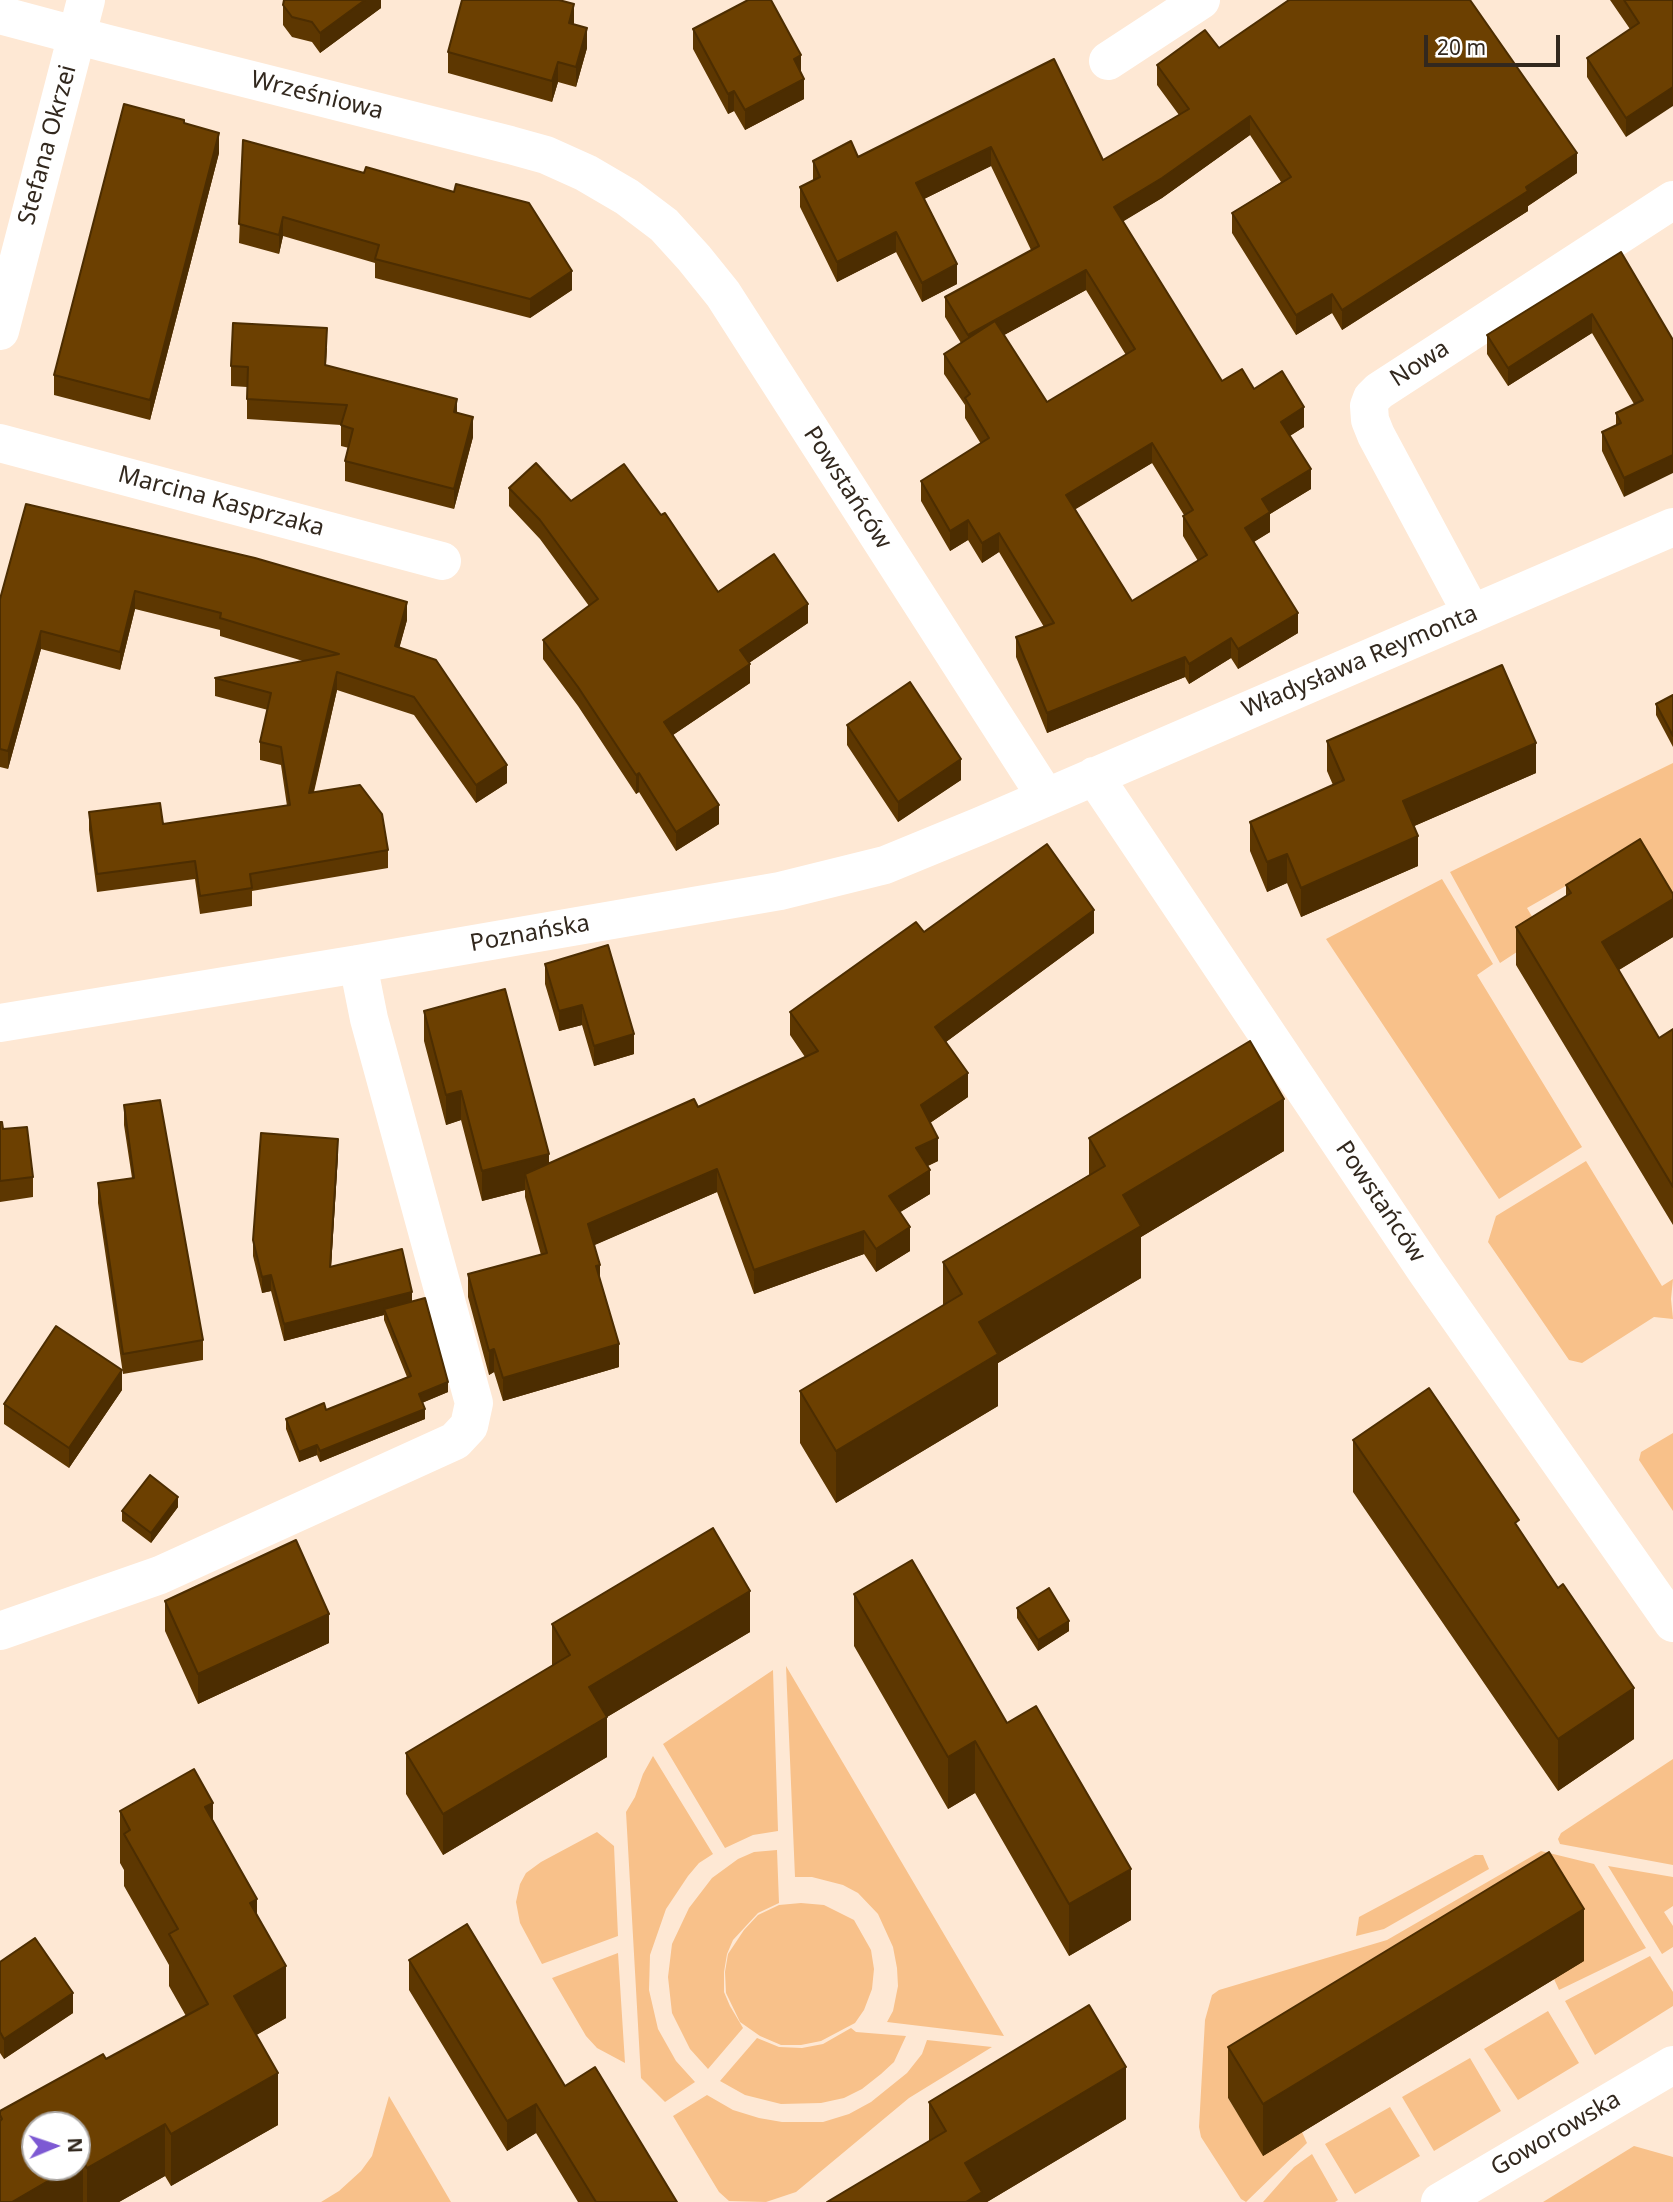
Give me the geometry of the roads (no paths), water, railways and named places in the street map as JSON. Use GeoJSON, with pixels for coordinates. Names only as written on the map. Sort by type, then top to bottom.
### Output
{"type":"FeatureCollection","features":[{"type":"Feature","properties":{"kind":"street"},"geometry":{"type":"LineString","coordinates":[[1108,61],[1201,0]]}},
{"type":"Feature","properties":{"kind":"street","name":"Wrześniowa"},"geometry":{"type":"LineString","coordinates":[[0,15],[81,18],[546,155],[586,173],[627,197]]}},
{"type":"Feature","properties":{"kind":"street","name":"Stefana Okrzei"},"geometry":{"type":"LineString","coordinates":[[0,331],[81,18]]}},
{"type":"Feature","properties":{"kind":"street","name":"Powstańców"},"geometry":{"type":"LineString","coordinates":[[627,197],[664,225],[723,294],[1046,797]]}},
{"type":"Feature","properties":{"kind":"street","name":"Nowa"},"geometry":{"type":"LineString","coordinates":[[1472,614],[1376,435],[1368,407],[1372,398],[1673,200]]}},
{"type":"Feature","properties":{"kind":"street","name":"Marcina Kasprzaka"},"geometry":{"type":"LineString","coordinates":[[0,443],[442,561]]}},
{"type":"Feature","properties":{"kind":"street","name":"Władysława Reymonta"},"geometry":{"type":"LineString","coordinates":[[1046,797],[1673,527]]}},
{"type":"Feature","properties":{"kind":"street","name":"Powstańców"},"geometry":{"type":"LineString","coordinates":[[1094,776],[1426,1271],[1673,1623]]}},
{"type":"Feature","properties":{"kind":"street","name":"Poznańska"},"geometry":{"type":"LineString","coordinates":[[0,1023],[358,964],[835,879],[885,865],[935,846],[1046,797]]}},
{"type":"Feature","properties":{"kind":"street"},"geometry":{"type":"LineString","coordinates":[[0,1632],[160,1575],[455,1441],[469,1426],[474,1402],[372,1032],[358,964]]}},
{"type":"Feature","properties":{"kind":"street","name":"Goworowska"},"geometry":{"type":"LineString","coordinates":[[1440,2202],[1671,2070]]}}]}
